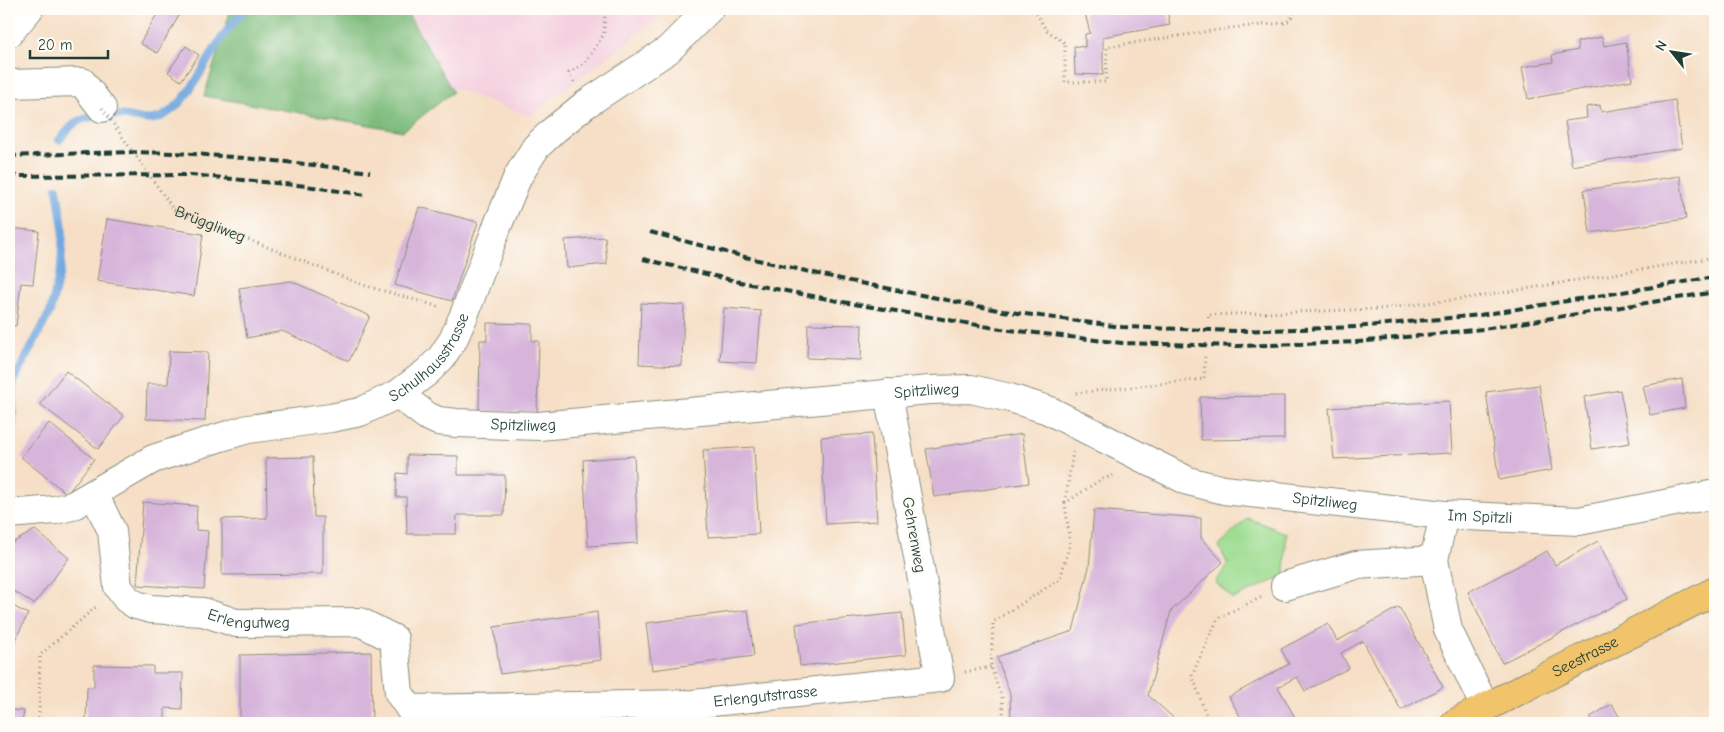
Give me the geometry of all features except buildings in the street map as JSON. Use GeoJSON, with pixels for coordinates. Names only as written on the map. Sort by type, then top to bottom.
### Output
{"type":"FeatureCollection","features":[{"type":"Feature","properties":{"kind":"main road","name":"Seestrasse"},"geometry":{"type":"LineString","coordinates":[[1455,723],[1715,591]]}},
{"type":"Feature","properties":{"kind":"street"},"geometry":{"type":"LineString","coordinates":[[9,33],[29,9]]}},
{"type":"Feature","properties":{"kind":"street","name":"Schulhausstrasse"},"geometry":{"type":"LineString","coordinates":[[9,514],[55,510],[72,506],[162,455],[248,429],[331,418],[360,412],[398,394],[427,372],[441,358],[453,340],[518,176],[536,147],[586,104],[668,50],[709,9]]}},
{"type":"Feature","properties":{"kind":"street"},"geometry":{"type":"LineString","coordinates":[[9,84],[82,82],[102,108]]}},
{"type":"Feature","properties":{"kind":"street","name":"Spitzliweg"},"geometry":{"type":"LineString","coordinates":[[398,394],[427,416],[438,421],[539,426],[888,393],[929,390],[971,390],[1010,398],[1048,410],[1188,481],[1224,490],[1444,516]]}},
{"type":"Feature","properties":{"kind":"street","name":"Gehrenweg"},"geometry":{"type":"LineString","coordinates":[[888,393],[940,678]]}},
{"type":"Feature","properties":{"kind":"street"},"geometry":{"type":"LineString","coordinates":[[94,494],[112,532],[118,588]]}},
{"type":"Feature","properties":{"kind":"street","name":"Im Spitzli"},"geometry":{"type":"LineString","coordinates":[[1485,707],[1448,630],[1434,560],[1444,516],[1579,521],[1715,494]]}},
{"type":"Feature","properties":{"kind":"street"},"geometry":{"type":"LineString","coordinates":[[1285,586],[1356,565],[1434,560]]}},
{"type":"Feature","properties":{"kind":"street","name":"Erlengutweg"},"geometry":{"type":"LineString","coordinates":[[118,588],[127,599],[136,605],[151,609],[203,612],[236,623],[360,622],[394,638],[399,693],[408,716]]}},
{"type":"Feature","properties":{"kind":"street","name":"Erlengutstrasse"},"geometry":{"type":"LineString","coordinates":[[408,716],[693,704],[940,678]]}},
{"type":"Feature","properties":{"kind":"path"},"geometry":{"type":"LineString","coordinates":[[586,104],[569,73],[585,63],[604,34],[605,9]]}},
{"type":"Feature","properties":{"kind":"path"},"geometry":{"type":"LineString","coordinates":[[1034,9],[1046,30],[1065,43],[1065,82],[1106,82],[1107,47],[1230,28],[1284,23],[1290,20],[1295,9]]}},
{"type":"Feature","properties":{"kind":"path","name":"Brüggliweg"},"geometry":{"type":"LineString","coordinates":[[102,108],[174,210],[363,284],[464,315]]}},
{"type":"Feature","properties":{"kind":"path"},"geometry":{"type":"LineString","coordinates":[[1208,318],[1208,315],[1379,309],[1483,296],[1715,257]]}},
{"type":"Feature","properties":{"kind":"path"},"geometry":{"type":"LineString","coordinates":[[1048,410],[1073,394],[1204,379],[1205,354]]}},
{"type":"Feature","properties":{"kind":"path"},"geometry":{"type":"LineString","coordinates":[[1004,723],[1002,698],[991,666],[993,622],[1060,579],[1070,544],[1065,503],[1078,426]]}},
{"type":"Feature","properties":{"kind":"path"},"geometry":{"type":"LineString","coordinates":[[1065,503],[1100,480],[1148,462]]}},
{"type":"Feature","properties":{"kind":"path"},"geometry":{"type":"LineString","coordinates":[[1210,723],[1192,675],[1218,618],[1285,586]]}},
{"type":"Feature","properties":{"kind":"path"},"geometry":{"type":"LineString","coordinates":[[39,723],[40,655],[118,588]]}},
{"type":"Feature","properties":{"kind":"shaded area"},"geometry":{"type":"Polygon","coordinates":[[[397,9],[671,9],[529,116],[382,62],[397,9]]]}},
{"type":"Feature","properties":{"kind":"green space"},"geometry":{"type":"Polygon","coordinates":[[[231,9],[405,9],[453,92],[403,131],[204,96],[231,9]]]}},
{"type":"Feature","properties":{"kind":"green space"},"geometry":{"type":"Polygon","coordinates":[[[1247,518],[1286,533],[1285,575],[1233,599],[1215,582],[1228,565],[1219,546],[1247,518]]]}},
{"type":"Feature","properties":{"kind":"waterway"},"geometry":{"type":"LineString","coordinates":[[59,140],[75,123],[85,119],[116,115],[153,119],[161,117],[170,111],[186,96],[222,37],[246,9]]}},
{"type":"Feature","properties":{"kind":"waterway"},"geometry":{"type":"LineString","coordinates":[[9,452],[12,434],[14,380],[50,312],[61,268],[63,229],[57,188]]}},
{"type":"Feature","properties":{"kind":"railway"},"geometry":{"type":"LineString","coordinates":[[9,156],[169,153],[259,159],[370,172]]}},
{"type":"Feature","properties":{"kind":"railway"},"geometry":{"type":"LineString","coordinates":[[9,176],[191,175],[306,186],[366,195]]}},
{"type":"Feature","properties":{"kind":"railway"},"geometry":{"type":"LineString","coordinates":[[650,232],[745,257],[845,280],[1003,311],[1122,327],[1238,331],[1356,327],[1480,315],[1715,277]]}},
{"type":"Feature","properties":{"kind":"railway"},"geometry":{"type":"LineString","coordinates":[[643,259],[740,282],[843,302],[1001,329],[1122,343],[1239,346],[1358,342],[1483,329],[1715,292]]}}]}
